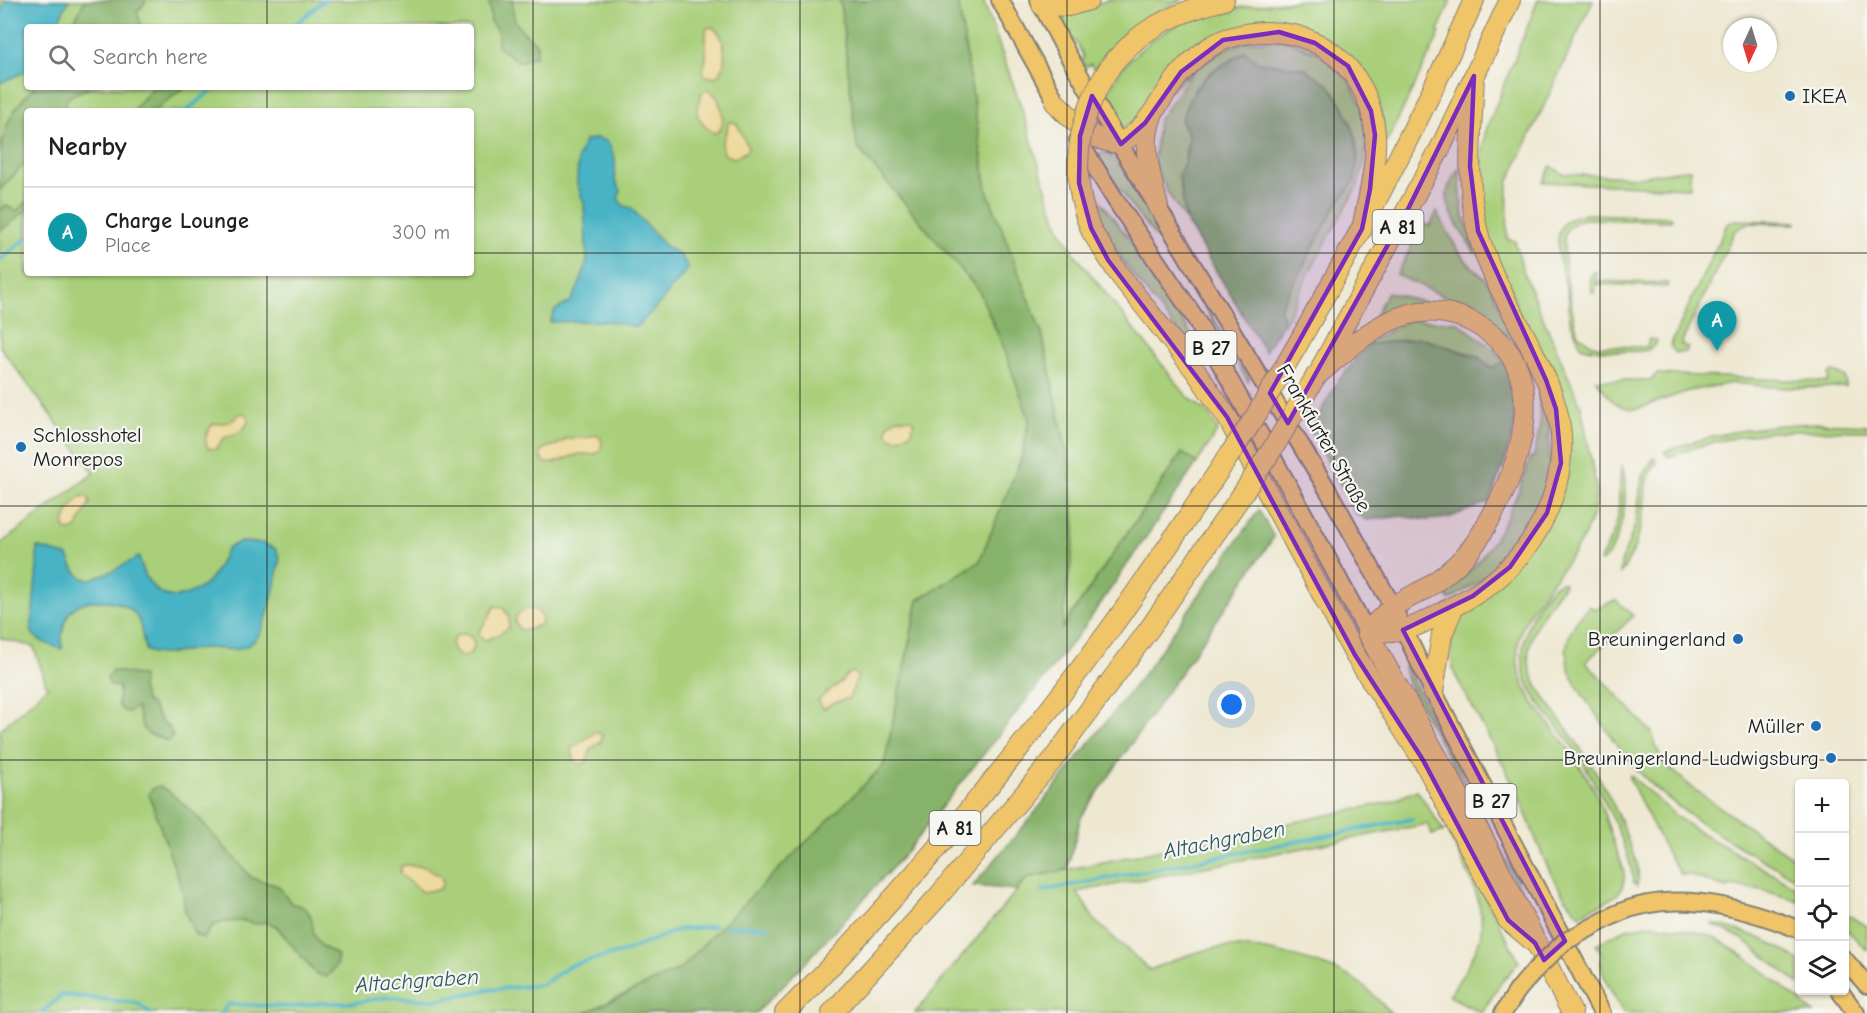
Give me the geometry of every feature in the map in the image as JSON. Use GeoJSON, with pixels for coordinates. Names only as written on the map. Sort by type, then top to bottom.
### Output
{"type":"FeatureCollection","features":[{"type":"Feature","properties":{"kind":"highway"},"geometry":{"type":"LineString","coordinates":[[1041,2],[1069,6],[1089,0]]}},
{"type":"Feature","properties":{"kind":"highway"},"geometry":{"type":"LineString","coordinates":[[1224,0],[1197,7],[1168,19],[1144,33],[1115,60],[1100,81],[1090,102],[1080,136],[1078,171],[1080,194],[1092,231],[1119,274],[1197,373],[1227,417],[1355,656],[1423,760],[1508,920],[1535,943]]}},
{"type":"Feature","properties":{"kind":"highway","name":"A 81"},"geometry":{"type":"LineString","coordinates":[[785,1013],[890,904],[1015,755],[1110,630],[1224,463],[1255,417],[1362,230],[1440,75],[1474,0]]}},
{"type":"Feature","properties":{"kind":"highway","name":"A 81"},"geometry":{"type":"LineString","coordinates":[[832,1013],[937,898],[1052,760],[1150,628],[1239,499],[1275,445],[1316,376],[1409,207],[1510,0]]}},
{"type":"Feature","properties":{"kind":"highway"},"geometry":{"type":"LineString","coordinates":[[1119,142],[1138,131],[1181,72],[1199,55],[1223,40],[1250,33],[1279,32],[1303,38],[1328,50],[1348,66],[1363,88],[1371,111],[1375,135],[1374,156],[1362,230]]}},
{"type":"Feature","properties":{"kind":"highway"},"geometry":{"type":"LineString","coordinates":[[1366,632],[1403,630],[1422,623],[1490,585],[1521,555],[1535,535],[1547,513],[1555,491],[1561,463],[1556,409],[1546,380],[1498,282],[1478,231],[1472,198],[1470,166],[1474,76]]}},
{"type":"Feature","properties":{"kind":"highway","name":"B 27"},"geometry":{"type":"LineString","coordinates":[[1055,102],[1086,132],[1098,139],[1119,142]]}},
{"type":"Feature","properties":{"kind":"highway"},"geometry":{"type":"LineString","coordinates":[[1153,112],[1146,136],[1146,147],[1158,207]]}},
{"type":"Feature","properties":{"kind":"highway"},"geometry":{"type":"LineString","coordinates":[[1316,376],[1374,329],[1406,315],[1434,312],[1460,317],[1486,329],[1502,343],[1511,355],[1521,378],[1525,405],[1520,448],[1508,481],[1482,534],[1469,553],[1442,577],[1393,607],[1366,632]]}},
{"type":"Feature","properties":{"kind":"highway"},"geometry":{"type":"LineString","coordinates":[[1433,691],[1442,634],[1454,606]]}},
{"type":"Feature","properties":{"kind":"highway","name":"B 27"},"geometry":{"type":"LineString","coordinates":[[1366,632],[1485,842],[1572,1013]]}},
{"type":"Feature","properties":{"kind":"main road","name":"B 27"},"geometry":{"type":"LineString","coordinates":[[1000,0],[1055,102],[1099,174],[1194,316],[1293,494],[1366,632]]}},
{"type":"Feature","properties":{"kind":"main road","name":"Frankfurter Straße"},"geometry":{"type":"LineString","coordinates":[[1041,2],[1068,55],[1329,492],[1393,607],[1433,691],[1602,1013]]}},
{"type":"Feature","properties":{"kind":"main road"},"geometry":{"type":"LineString","coordinates":[[1504,1010],[1526,979],[1553,950],[1577,934],[1616,914],[1634,908],[1662,902],[1697,903],[1753,914],[1794,927]]}},
{"type":"Feature","properties":{"kind":"main road"},"geometry":{"type":"LineString","coordinates":[[1849,964],[1867,985]]}},
{"type":"Feature","properties":{"kind":"main road"},"geometry":{"type":"LineString","coordinates":[[1843,995],[1853,1009]]}},
{"type":"Feature","properties":{"kind":"highlighted area"},"geometry":{"type":"Polygon","coordinates":[[[1279,32],[1315,43],[1348,66],[1371,111],[1375,135],[1370,189],[1362,229],[1270,393],[1288,423],[1409,207],[1474,76],[1470,166],[1478,231],[1546,380],[1556,409],[1561,463],[1547,513],[1510,567],[1473,596],[1403,630],[1565,941],[1544,960],[1535,943],[1508,920],[1423,760],[1355,655],[1227,417],[1108,260],[1091,228],[1079,183],[1080,136],[1092,96],[1121,144],[1145,123],[1181,72],[1223,40],[1279,32]]]}},
{"type":"Feature","properties":{"kind":"green space"},"geometry":{"type":"Polygon","coordinates":[[[0,0],[840,0],[857,147],[979,291],[1003,346],[1029,419],[1022,457],[979,562],[918,600],[884,765],[682,968],[585,1013],[0,1013],[0,730],[47,687],[34,647],[0,638],[0,544],[94,473],[0,347],[0,0]]]}},
{"type":"Feature","properties":{"kind":"green space"},"geometry":{"type":"Polygon","coordinates":[[[85,0],[147,0],[137,12],[141,24],[73,24],[85,0]]]}},
{"type":"Feature","properties":{"kind":"green space"},"geometry":{"type":"Polygon","coordinates":[[[489,0],[513,0],[515,20],[521,30],[537,44],[536,56],[519,62],[498,47],[498,32],[491,23],[489,0]]]}},
{"type":"Feature","properties":{"kind":"green space"},"geometry":{"type":"Polygon","coordinates":[[[840,0],[958,0],[987,190],[1042,334],[1069,462],[1075,530],[1062,629],[1182,453],[1197,463],[1085,626],[903,856],[756,1013],[585,1013],[682,968],[711,936],[884,765],[918,600],[979,562],[1022,457],[1029,419],[1003,346],[979,291],[857,147],[840,0]]]}},
{"type":"Feature","properties":{"kind":"green space"},"geometry":{"type":"Polygon","coordinates":[[[958,0],[983,0],[1022,109],[1061,231],[1077,257],[1186,395],[1209,414],[1218,430],[1197,463],[1182,453],[1061,630],[1075,530],[1069,462],[1042,334],[987,190],[958,0]]]}},
{"type":"Feature","properties":{"kind":"green space"},"geometry":{"type":"Polygon","coordinates":[[[1108,0],[1183,0],[1162,9],[1126,35],[1110,51],[1108,49],[1094,70],[1091,64],[1085,67],[1079,47],[1064,31],[1063,15],[1108,0]]]}},
{"type":"Feature","properties":{"kind":"green space"},"geometry":{"type":"Polygon","coordinates":[[[1301,0],[1451,0],[1438,31],[1440,33],[1387,142],[1380,109],[1359,69],[1249,25],[1124,127],[1119,125],[1104,100],[1120,71],[1129,60],[1150,41],[1183,22],[1221,10],[1301,0]]]}},
{"type":"Feature","properties":{"kind":"green space"},"geometry":{"type":"Polygon","coordinates":[[[1538,0],[1593,0],[1508,183],[1507,239],[1515,241],[1524,274],[1581,406],[1596,486],[1593,513],[1583,538],[1525,621],[1518,644],[1519,669],[1527,692],[1593,787],[1624,871],[1624,882],[1619,892],[1611,899],[1580,915],[1559,888],[1543,857],[1510,778],[1455,675],[1451,655],[1452,638],[1459,622],[1567,477],[1515,302],[1490,243],[1481,206],[1480,175],[1485,133],[1538,0]]]}},
{"type":"Feature","properties":{"kind":"green space"},"geometry":{"type":"Polygon","coordinates":[[[1283,40],[1321,54],[1349,81],[1362,105],[1366,140],[1365,160],[1358,185],[1309,273],[1284,324],[1280,308],[1335,207],[1354,182],[1358,157],[1304,68],[1257,62],[1245,52],[1212,71],[1194,89],[1185,160],[1179,176],[1186,221],[1169,195],[1154,163],[1158,121],[1193,71],[1222,50],[1246,41],[1283,40]]]}},
{"type":"Feature","properties":{"kind":"green space"},"geometry":{"type":"Polygon","coordinates":[[[1245,52],[1257,62],[1304,68],[1328,84],[1343,105],[1355,134],[1358,157],[1354,182],[1335,207],[1280,308],[1283,322],[1265,352],[1186,221],[1179,176],[1185,160],[1189,135],[1181,122],[1191,97],[1213,72],[1245,52]]]}},
{"type":"Feature","properties":{"kind":"green space"},"geometry":{"type":"Polygon","coordinates":[[[32,90],[84,90],[70,97],[64,108],[24,108],[24,164],[0,190],[4,133],[23,98],[32,90]]]}},
{"type":"Feature","properties":{"kind":"green space"},"geometry":{"type":"Polygon","coordinates":[[[150,90],[181,90],[158,108],[136,108],[150,90]]]}},
{"type":"Feature","properties":{"kind":"green space"},"geometry":{"type":"Polygon","coordinates":[[[1106,152],[1116,153],[1120,164],[1250,378],[1248,382],[1184,271],[1137,214],[1095,154],[1105,153],[1112,156],[1106,152]]]}},
{"type":"Feature","properties":{"kind":"green space"},"geometry":{"type":"Polygon","coordinates":[[[1551,166],[1563,174],[1639,177],[1690,169],[1690,188],[1543,182],[1551,166]]]}},
{"type":"Feature","properties":{"kind":"green space"},"geometry":{"type":"Polygon","coordinates":[[[1459,168],[1462,209],[1476,254],[1458,226],[1448,201],[1448,188],[1459,168]]]}},
{"type":"Feature","properties":{"kind":"green space"},"geometry":{"type":"Polygon","coordinates":[[[1092,190],[1134,245],[1173,304],[1204,357],[1201,362],[1120,257],[1103,226],[1092,190]]]}},
{"type":"Feature","properties":{"kind":"green space"},"geometry":{"type":"Polygon","coordinates":[[[24,204],[24,212],[0,231],[0,211],[6,205],[16,211],[24,204]]]}},
{"type":"Feature","properties":{"kind":"green space"},"geometry":{"type":"Polygon","coordinates":[[[1437,212],[1457,249],[1489,283],[1520,348],[1495,324],[1461,309],[1450,299],[1397,275],[1423,224],[1430,226],[1437,212]]]}},
{"type":"Feature","properties":{"kind":"green space"},"geometry":{"type":"Polygon","coordinates":[[[1587,214],[1672,217],[1671,221],[1585,219],[1570,227],[1564,239],[1568,282],[1578,334],[1596,346],[1647,347],[1649,339],[1657,340],[1648,350],[1614,351],[1581,346],[1569,316],[1569,300],[1559,255],[1558,237],[1567,220],[1587,214]]]}},
{"type":"Feature","properties":{"kind":"green space"},"geometry":{"type":"Polygon","coordinates":[[[1735,220],[1796,222],[1796,224],[1751,223],[1735,231],[1681,344],[1688,348],[1686,352],[1676,353],[1670,346],[1727,224],[1735,220]]]}},
{"type":"Feature","properties":{"kind":"green space"},"geometry":{"type":"Polygon","coordinates":[[[1592,272],[1596,272],[1596,281],[1668,283],[1668,287],[1596,284],[1595,293],[1592,292],[1590,278],[1592,272]]]}},
{"type":"Feature","properties":{"kind":"green space"},"geometry":{"type":"Polygon","coordinates":[[[1387,292],[1431,304],[1372,323],[1387,292]]]}},
{"type":"Feature","properties":{"kind":"green space"},"geometry":{"type":"Polygon","coordinates":[[[1408,320],[1457,322],[1496,351],[1504,363],[1493,368],[1478,357],[1421,338],[1365,345],[1408,320]]]}},
{"type":"Feature","properties":{"kind":"green space"},"geometry":{"type":"Polygon","coordinates":[[[1421,338],[1478,357],[1492,368],[1504,363],[1510,375],[1516,399],[1514,430],[1504,464],[1489,502],[1448,518],[1427,520],[1402,516],[1367,520],[1356,514],[1310,430],[1338,381],[1366,347],[1365,345],[1421,338]]]}},
{"type":"Feature","properties":{"kind":"green space"},"geometry":{"type":"Polygon","coordinates":[[[1833,372],[1845,376],[1846,387],[1781,388],[1733,383],[1688,391],[1637,409],[1617,404],[1596,380],[1650,380],[1657,374],[1828,382],[1829,374],[1833,372]]]}},
{"type":"Feature","properties":{"kind":"green space"},"geometry":{"type":"Polygon","coordinates":[[[1539,393],[1549,427],[1550,460],[1552,460],[1543,500],[1522,540],[1487,577],[1449,600],[1445,592],[1475,565],[1499,532],[1517,495],[1531,457],[1534,457],[1540,426],[1539,393]]]}},
{"type":"Feature","properties":{"kind":"green space"},"geometry":{"type":"Polygon","coordinates":[[[1821,423],[1867,425],[1867,431],[1815,430],[1766,433],[1719,441],[1669,457],[1664,452],[1702,439],[1741,430],[1821,423]]]}},
{"type":"Feature","properties":{"kind":"green space"},"geometry":{"type":"Polygon","coordinates":[[[1654,458],[1657,463],[1647,480],[1639,535],[1629,561],[1620,573],[1621,563],[1636,523],[1642,476],[1654,458]]]}},
{"type":"Feature","properties":{"kind":"green space"},"geometry":{"type":"Polygon","coordinates":[[[1621,465],[1625,487],[1623,516],[1614,545],[1601,562],[1618,517],[1621,465]]]}},
{"type":"Feature","properties":{"kind":"green space"},"geometry":{"type":"Polygon","coordinates":[[[1259,510],[1274,537],[1081,817],[1067,870],[1027,878],[1016,890],[973,886],[1033,815],[1143,675],[1259,510]]]}},
{"type":"Feature","properties":{"kind":"green space"},"geometry":{"type":"Polygon","coordinates":[[[1560,582],[1564,585],[1545,611],[1534,632],[1529,650],[1530,667],[1546,700],[1585,754],[1612,803],[1636,863],[1637,885],[1633,882],[1631,867],[1618,829],[1598,788],[1568,740],[1538,702],[1525,676],[1523,651],[1529,624],[1542,600],[1560,582]]]}},
{"type":"Feature","properties":{"kind":"green space"},"geometry":{"type":"Polygon","coordinates":[[[1616,600],[1633,616],[1586,662],[1652,733],[1661,760],[1695,790],[1795,859],[1795,878],[1728,840],[1681,809],[1640,773],[1622,752],[1580,690],[1568,664],[1567,645],[1570,634],[1589,606],[1594,609],[1616,600]]]}},
{"type":"Feature","properties":{"kind":"green space"},"geometry":{"type":"Polygon","coordinates":[[[1406,666],[1538,921],[1535,922],[1484,822],[1408,683],[1404,667],[1406,666]]]}},
{"type":"Feature","properties":{"kind":"green space"},"geometry":{"type":"Polygon","coordinates":[[[112,670],[142,676],[145,701],[152,706],[173,736],[168,742],[146,732],[136,707],[129,712],[123,711],[118,705],[119,687],[110,685],[107,678],[112,670]]]}},
{"type":"Feature","properties":{"kind":"green space"},"geometry":{"type":"Polygon","coordinates":[[[1630,775],[1677,817],[1696,830],[1795,887],[1795,900],[1762,890],[1730,886],[1729,888],[1692,876],[1681,875],[1667,853],[1629,778],[1630,775]]]}},
{"type":"Feature","properties":{"kind":"green space"},"geometry":{"type":"Polygon","coordinates":[[[159,786],[193,812],[252,878],[278,886],[292,904],[307,910],[316,939],[338,955],[336,966],[327,977],[316,974],[276,926],[266,922],[256,924],[244,921],[224,922],[214,925],[204,938],[195,935],[185,912],[183,892],[149,795],[152,789],[159,786]]]}},
{"type":"Feature","properties":{"kind":"green space"},"geometry":{"type":"Polygon","coordinates":[[[1417,790],[1444,831],[1432,835],[1427,824],[1077,892],[1095,921],[1150,970],[1186,955],[1215,948],[1239,947],[1276,952],[1333,969],[1349,977],[1365,987],[1391,1013],[915,1013],[1027,878],[1390,802],[1417,790]]]}},
{"type":"Feature","properties":{"kind":"green space"},"geometry":{"type":"Polygon","coordinates":[[[1452,833],[1519,962],[1500,984],[1482,1013],[1449,996],[1474,953],[1482,925],[1473,885],[1449,835],[1452,833]]]}},
{"type":"Feature","properties":{"kind":"green space"},"geometry":{"type":"Polygon","coordinates":[[[1849,915],[1867,926],[1867,950],[1849,932],[1849,915]]]}},
{"type":"Feature","properties":{"kind":"green space"},"geometry":{"type":"Polygon","coordinates":[[[1652,924],[1713,937],[1743,956],[1814,1013],[1624,1013],[1604,977],[1602,954],[1596,944],[1626,929],[1652,924]]]}},
{"type":"Feature","properties":{"kind":"green space"},"geometry":{"type":"Polygon","coordinates":[[[1711,924],[1758,938],[1790,954],[1795,958],[1795,981],[1743,939],[1711,924]]]}},
{"type":"Feature","properties":{"kind":"sand"},"geometry":{"type":"Polygon","coordinates":[[[712,27],[720,36],[724,49],[722,70],[719,75],[713,77],[705,76],[703,70],[706,59],[706,32],[707,28],[712,27]]]}},
{"type":"Feature","properties":{"kind":"sand"},"geometry":{"type":"Polygon","coordinates":[[[709,90],[717,98],[723,117],[720,129],[716,133],[704,126],[697,112],[702,92],[709,90]]]}},
{"type":"Feature","properties":{"kind":"sand"},"geometry":{"type":"Polygon","coordinates":[[[731,121],[737,124],[748,147],[747,151],[735,158],[725,155],[722,146],[728,123],[731,121]]]}},
{"type":"Feature","properties":{"kind":"sand"},"geometry":{"type":"Polygon","coordinates":[[[245,413],[249,421],[242,431],[224,438],[216,449],[208,448],[206,436],[213,424],[230,422],[245,413]]]}},
{"type":"Feature","properties":{"kind":"sand"},"geometry":{"type":"Polygon","coordinates":[[[897,418],[911,419],[914,422],[912,432],[898,439],[890,437],[887,433],[888,425],[897,418]]]}},
{"type":"Feature","properties":{"kind":"sand"},"geometry":{"type":"Polygon","coordinates":[[[594,435],[600,437],[602,443],[600,452],[579,454],[555,463],[545,462],[542,459],[540,453],[545,448],[557,445],[568,438],[587,438],[594,435]]]}},
{"type":"Feature","properties":{"kind":"sand"},"geometry":{"type":"Polygon","coordinates":[[[82,496],[88,497],[90,502],[87,509],[77,528],[71,531],[65,530],[65,521],[69,511],[82,496]]]}},
{"type":"Feature","properties":{"kind":"sand"},"geometry":{"type":"Polygon","coordinates":[[[495,606],[503,608],[509,616],[509,628],[483,640],[478,634],[495,606]]]}},
{"type":"Feature","properties":{"kind":"sand"},"geometry":{"type":"Polygon","coordinates":[[[528,608],[539,613],[542,617],[541,624],[529,630],[520,630],[515,622],[516,616],[528,608]]]}},
{"type":"Feature","properties":{"kind":"sand"},"geometry":{"type":"Polygon","coordinates":[[[463,634],[471,637],[474,645],[471,653],[463,656],[455,653],[452,645],[455,637],[463,634]]]}},
{"type":"Feature","properties":{"kind":"sand"},"geometry":{"type":"Polygon","coordinates":[[[852,672],[858,676],[849,698],[823,709],[818,701],[852,672]]]}},
{"type":"Feature","properties":{"kind":"sand"},"geometry":{"type":"Polygon","coordinates":[[[596,732],[602,735],[601,742],[591,749],[586,763],[578,764],[571,749],[596,732]]]}},
{"type":"Feature","properties":{"kind":"sand"},"geometry":{"type":"Polygon","coordinates":[[[401,866],[426,867],[441,877],[443,883],[440,889],[422,892],[400,874],[401,866]]]}},
{"type":"Feature","properties":{"kind":"water"},"geometry":{"type":"Polygon","coordinates":[[[6,0],[69,0],[57,24],[24,24],[24,72],[0,83],[0,15],[6,0]]]}},
{"type":"Feature","properties":{"kind":"water"},"geometry":{"type":"Polygon","coordinates":[[[597,138],[608,142],[615,158],[615,180],[621,191],[618,199],[624,206],[631,208],[665,246],[680,255],[689,268],[636,327],[606,321],[550,322],[555,310],[570,302],[579,286],[587,262],[584,203],[577,184],[578,159],[584,141],[597,138]]]}},
{"type":"Feature","properties":{"kind":"water"},"geometry":{"type":"Polygon","coordinates":[[[240,542],[263,543],[276,549],[280,558],[271,602],[259,635],[254,641],[239,649],[205,648],[169,654],[146,651],[139,621],[133,612],[123,605],[106,601],[91,601],[69,613],[63,629],[62,649],[40,640],[31,631],[37,547],[68,556],[79,576],[88,579],[110,572],[139,556],[145,575],[156,589],[162,594],[180,596],[205,585],[228,547],[240,542]]]}},
{"type":"Feature","properties":{"kind":"waterway"},"geometry":{"type":"LineString","coordinates":[[296,24],[325,0]]}},
{"type":"Feature","properties":{"kind":"waterway"},"geometry":{"type":"LineString","coordinates":[[190,108],[212,90]]}},
{"type":"Feature","properties":{"kind":"waterway"},"geometry":{"type":"LineString","coordinates":[[0,260],[24,240]]}},
{"type":"Feature","properties":{"kind":"waterway","name":"Altachgraben"},"geometry":{"type":"LineString","coordinates":[[1042,891],[1412,819]]}},
{"type":"Feature","properties":{"kind":"waterway","name":"Altachgraben"},"geometry":{"type":"LineString","coordinates":[[221,1013],[229,1004],[292,1007],[321,1003],[353,1003],[387,997],[435,1000],[487,990],[541,985],[571,965],[627,951],[677,930],[715,926]]}},
{"type":"Feature","properties":{"kind":"waterway","name":"Altachgraben"},"geometry":{"type":"LineString","coordinates":[[726,926],[769,927]]}},
{"type":"Feature","properties":{"kind":"waterway","name":"Altachgraben"},"geometry":{"type":"LineString","coordinates":[[41,1013],[62,995],[137,1003],[150,1013]]}},
{"type":"Feature","properties":{"kind":"place","name":"IKEA"},"geometry":{"type":"Point","coordinates":[1790,96]}},
{"type":"Feature","properties":{"kind":"place","name":"Charge Lounge"},"geometry":{"type":"Point","coordinates":[1717,351]}},
{"type":"Feature","properties":{"kind":"place","name":"Schlosshotel Monrepos"},"geometry":{"type":"Point","coordinates":[21,447]}},
{"type":"Feature","properties":{"kind":"place","name":"Breuningerland"},"geometry":{"type":"Point","coordinates":[1738,639]}},
{"type":"Feature","properties":{"kind":"place","name":"Müller"},"geometry":{"type":"Point","coordinates":[1816,726]}},
{"type":"Feature","properties":{"kind":"place","name":"Breuningerland Ludwigsburg"},"geometry":{"type":"Point","coordinates":[1831,758]}}]}
